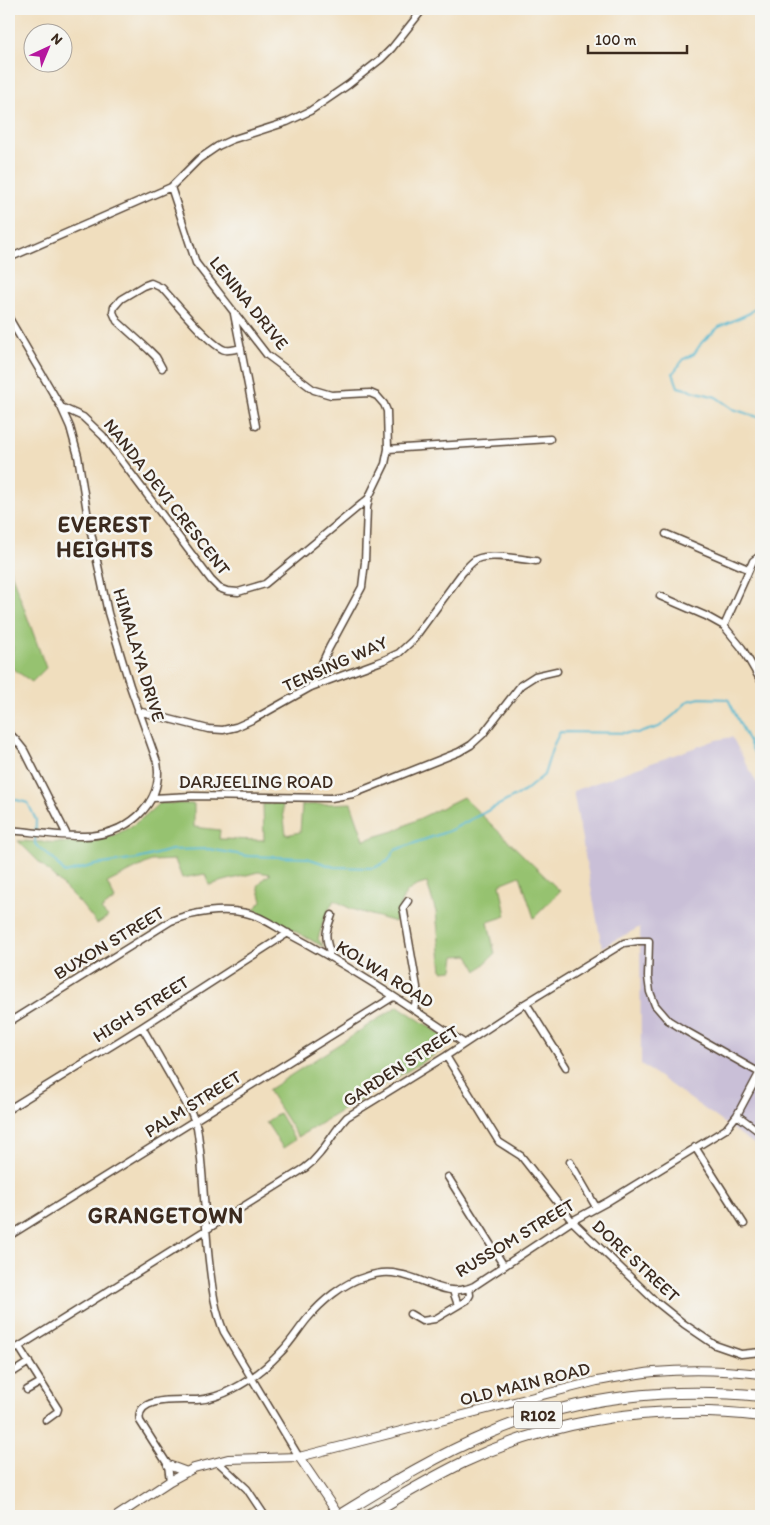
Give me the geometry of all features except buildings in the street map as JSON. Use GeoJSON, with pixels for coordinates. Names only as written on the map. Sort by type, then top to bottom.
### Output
{"type":"FeatureCollection","features":[{"type":"Feature","properties":{"kind":"main road","name":"R102"},"geometry":{"type":"LineString","coordinates":[[338,1516],[438,1457],[492,1432],[538,1415],[605,1400],[650,1394],[712,1392],[761,1396]]}},
{"type":"Feature","properties":{"kind":"main road","name":"R102"},"geometry":{"type":"LineString","coordinates":[[367,1516],[463,1463],[550,1430],[603,1418],[654,1412],[708,1411],[761,1416]]}},
{"type":"Feature","properties":{"kind":"street"},"geometry":{"type":"LineString","coordinates":[[9,258],[171,188],[199,160],[218,146],[301,116],[340,91],[381,59],[423,9]]}},
{"type":"Feature","properties":{"kind":"street","name":"LENINA DRIVE"},"geometry":{"type":"LineString","coordinates":[[171,188],[196,263],[267,355],[314,390],[331,395],[363,392],[377,396],[387,411],[388,449]]}},
{"type":"Feature","properties":{"kind":"street"},"geometry":{"type":"LineString","coordinates":[[162,368],[156,357],[117,321],[114,312],[114,307],[121,299],[149,283],[155,283],[162,288],[206,337],[219,347],[229,350],[240,348]]}},
{"type":"Feature","properties":{"kind":"street"},"geometry":{"type":"LineString","coordinates":[[234,313],[256,426]]}},
{"type":"Feature","properties":{"kind":"street","name":"HIMALAYA DRIVE"},"geometry":{"type":"LineString","coordinates":[[9,318],[61,407],[70,427],[78,456],[88,518],[108,613],[138,711],[157,762],[159,774],[154,798]]}},
{"type":"Feature","properties":{"kind":"street","name":"NANDA DEVI CRESCENT"},"geometry":{"type":"LineString","coordinates":[[61,407],[83,417],[103,436],[211,580],[219,588],[227,592],[238,592],[265,584],[369,498]]}},
{"type":"Feature","properties":{"kind":"street"},"geometry":{"type":"LineString","coordinates":[[311,687],[329,648],[362,587],[367,508],[388,449],[550,439]]}},
{"type":"Feature","properties":{"kind":"street"},"geometry":{"type":"LineString","coordinates":[[666,534],[748,569]]}},
{"type":"Feature","properties":{"kind":"street"},"geometry":{"type":"LineString","coordinates":[[724,626],[748,569],[753,561],[761,555]]}},
{"type":"Feature","properties":{"kind":"street","name":"TENSING WAY"},"geometry":{"type":"LineString","coordinates":[[138,711],[208,729],[223,730],[236,727],[254,720],[311,687],[384,660],[407,647],[462,573],[478,558],[496,557],[536,561]]}},
{"type":"Feature","properties":{"kind":"street"},"geometry":{"type":"LineString","coordinates":[[660,596],[724,626],[742,648],[761,682]]}},
{"type":"Feature","properties":{"kind":"street","name":"DARJEELING ROAD"},"geometry":{"type":"LineString","coordinates":[[154,798],[192,796],[331,798],[353,794],[459,752],[471,745],[483,734],[512,694],[527,679],[557,671]]}},
{"type":"Feature","properties":{"kind":"street"},"geometry":{"type":"LineString","coordinates":[[9,733],[24,750],[67,835]]}},
{"type":"Feature","properties":{"kind":"street"},"geometry":{"type":"LineString","coordinates":[[9,830],[84,836],[101,834],[116,829],[132,820],[143,812],[154,798]]}},
{"type":"Feature","properties":{"kind":"street"},"geometry":{"type":"LineString","coordinates":[[408,901],[403,908],[417,987],[414,1010]]}},
{"type":"Feature","properties":{"kind":"street","name":"BUXON STREET"},"geometry":{"type":"LineString","coordinates":[[9,1022],[183,916],[216,912],[246,913],[258,917],[288,933]]}},
{"type":"Feature","properties":{"kind":"street"},"geometry":{"type":"LineString","coordinates":[[328,956],[330,952],[325,934],[332,916]]}},
{"type":"Feature","properties":{"kind":"street","name":"KOLWA ROAD"},"geometry":{"type":"LineString","coordinates":[[288,933],[328,956],[464,1043]]}},
{"type":"Feature","properties":{"kind":"street","name":"HIGH STREET"},"geometry":{"type":"LineString","coordinates":[[9,1109],[142,1027],[288,933]]}},
{"type":"Feature","properties":{"kind":"street","name":"GARDEN STREET"},"geometry":{"type":"LineString","coordinates":[[9,1354],[314,1162],[347,1117],[624,943],[638,940],[649,941],[648,977],[650,992],[655,1005],[668,1020],[760,1072]]}},
{"type":"Feature","properties":{"kind":"street","name":"PALM STREET"},"geometry":{"type":"LineString","coordinates":[[9,1236],[393,997]]}},
{"type":"Feature","properties":{"kind":"street"},"geometry":{"type":"LineString","coordinates":[[526,1003],[566,1067]]}},
{"type":"Feature","properties":{"kind":"street"},"geometry":{"type":"LineString","coordinates":[[142,1027],[195,1120],[213,1297],[224,1332],[253,1377],[300,1458],[332,1504],[338,1516]]}},
{"type":"Feature","properties":{"kind":"street","name":"DORE STREET"},"geometry":{"type":"LineString","coordinates":[[446,1056],[499,1142],[525,1161],[572,1221],[654,1300],[702,1337],[730,1351],[741,1354],[761,1352]]}},
{"type":"Feature","properties":{"kind":"street","name":"RUSSOM STREET"},"geometry":{"type":"LineString","coordinates":[[170,1481],[168,1465],[139,1418],[147,1406],[156,1402],[214,1397],[234,1389],[253,1377],[282,1352],[316,1309],[351,1282],[376,1273],[388,1272],[415,1278],[436,1287],[453,1291],[469,1288],[572,1221],[726,1129],[737,1115],[760,1072]]}},
{"type":"Feature","properties":{"kind":"street"},"geometry":{"type":"LineString","coordinates":[[737,1115],[761,1133]]}},
{"type":"Feature","properties":{"kind":"street"},"geometry":{"type":"LineString","coordinates":[[695,1147],[744,1224]]}},
{"type":"Feature","properties":{"kind":"street"},"geometry":{"type":"LineString","coordinates":[[570,1162],[596,1207]]}},
{"type":"Feature","properties":{"kind":"street"},"geometry":{"type":"LineString","coordinates":[[448,1177],[504,1266]]}},
{"type":"Feature","properties":{"kind":"street"},"geometry":{"type":"LineString","coordinates":[[410,1314],[420,1320],[429,1321],[468,1299],[470,1295],[469,1288]]}},
{"type":"Feature","properties":{"kind":"street"},"geometry":{"type":"LineString","coordinates":[[453,1291],[458,1305]]}},
{"type":"Feature","properties":{"kind":"street"},"geometry":{"type":"LineString","coordinates":[[19,1347],[58,1410],[46,1420]]}},
{"type":"Feature","properties":{"kind":"street"},"geometry":{"type":"LineString","coordinates":[[15,1371],[29,1362]]}},
{"type":"Feature","properties":{"kind":"street","name":"OLD MAIN ROAD"},"geometry":{"type":"LineString","coordinates":[[300,1458],[597,1381],[653,1372],[719,1371],[761,1374]]}},
{"type":"Feature","properties":{"kind":"street"},"geometry":{"type":"LineString","coordinates":[[27,1390],[41,1382]]}},
{"type":"Feature","properties":{"kind":"street"},"geometry":{"type":"LineString","coordinates":[[117,1516],[170,1481],[194,1468],[228,1459],[300,1458]]}},
{"type":"Feature","properties":{"kind":"street"},"geometry":{"type":"LineString","coordinates":[[218,1462],[251,1494],[265,1516]]}},
{"type":"Feature","properties":{"kind":"street"},"geometry":{"type":"LineString","coordinates":[[168,1465],[187,1472]]}},
{"type":"Feature","properties":{"kind":"shaded area"},"geometry":{"type":"Polygon","coordinates":[[[732,737],[761,791],[761,1149],[641,1064],[640,927],[602,947],[573,791],[716,740],[732,737]]]}},
{"type":"Feature","properties":{"kind":"green space"},"geometry":{"type":"Polygon","coordinates":[[[9,567],[46,668],[32,682],[9,666],[13,647],[9,645],[9,567]]]}},
{"type":"Feature","properties":{"kind":"green space"},"geometry":{"type":"Polygon","coordinates":[[[463,797],[560,891],[534,918],[520,876],[500,884],[506,916],[488,922],[495,954],[477,971],[468,955],[455,956],[453,970],[442,971],[436,912],[427,883],[412,888],[404,896],[395,922],[351,909],[334,900],[324,919],[318,939],[324,947],[254,909],[262,901],[258,886],[264,878],[271,874],[258,872],[209,885],[205,874],[182,878],[175,860],[151,861],[107,883],[115,899],[101,910],[108,917],[97,924],[80,903],[18,841],[78,843],[110,837],[142,818],[159,803],[194,804],[194,827],[220,830],[219,839],[264,840],[263,804],[282,803],[286,835],[300,832],[302,805],[351,803],[364,840],[394,831],[463,797]]]}},
{"type":"Feature","properties":{"kind":"green space"},"geometry":{"type":"Polygon","coordinates":[[[398,1006],[454,1043],[298,1137],[268,1090],[398,1006]]]}},
{"type":"Feature","properties":{"kind":"green space"},"geometry":{"type":"Polygon","coordinates":[[[279,1113],[295,1140],[283,1148],[266,1122],[279,1113]]]}},
{"type":"Feature","properties":{"kind":"waterway"},"geometry":{"type":"LineString","coordinates":[[761,299],[750,313],[719,327],[702,342],[694,354],[684,359],[673,373],[678,387],[716,397],[733,409],[761,418]]}},
{"type":"Feature","properties":{"kind":"waterway"},"geometry":{"type":"LineString","coordinates":[[9,798],[28,803],[36,820],[35,844],[53,859],[65,873],[95,865],[138,859],[171,850],[209,849],[248,856],[307,858],[334,867],[374,868],[388,861],[395,850],[449,831],[525,791],[544,775],[553,746],[560,732],[639,733],[659,727],[688,701],[700,698],[728,699],[761,767]]}},
{"type":"Feature","properties":{"kind":"district","name":"EVEREST HEIGHTS"},"geometry":{"type":"Point","coordinates":[105,536]}},
{"type":"Feature","properties":{"kind":"district","name":"GRANGETOWN"},"geometry":{"type":"Point","coordinates":[166,1215]}}]}
